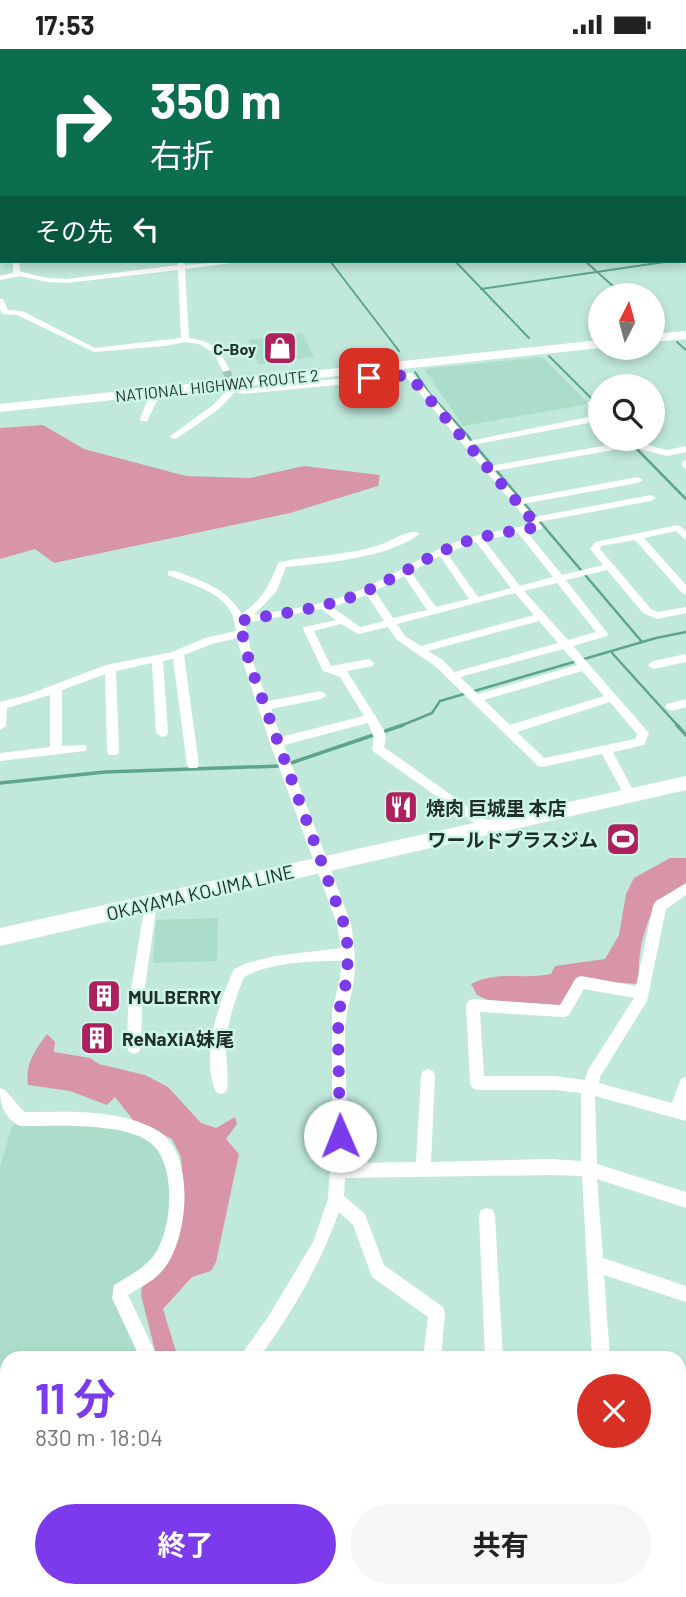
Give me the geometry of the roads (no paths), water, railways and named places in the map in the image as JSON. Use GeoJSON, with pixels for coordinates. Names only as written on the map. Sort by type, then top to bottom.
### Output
{"type":"FeatureCollection","features":[{"type":"Feature","properties":{"kind":"main road"},"geometry":{"type":"LineString","coordinates":[[665,329],[686,327]]}},
{"type":"Feature","properties":{"kind":"main road"},"geometry":{"type":"LineString","coordinates":[[665,337],[686,335]]}},
{"type":"Feature","properties":{"kind":"main road","name":"NATIONAL HIGHWAY ROUTE 2"},"geometry":{"type":"LineString","coordinates":[[0,399],[588,337]]}},
{"type":"Feature","properties":{"kind":"main road","name":"NATIONAL HIGHWAY ROUTE 2"},"geometry":{"type":"LineString","coordinates":[[0,408],[155,391],[391,371],[588,346]]}},
{"type":"Feature","properties":{"kind":"main road","name":"OKAYAMA KOJIMA LINE"},"geometry":{"type":"LineString","coordinates":[[0,937],[686,783]]}},
{"type":"Feature","properties":{"kind":"street"},"geometry":{"type":"LineString","coordinates":[[16,263],[16,272],[19,274]]}},
{"type":"Feature","properties":{"kind":"street"},"geometry":{"type":"LineString","coordinates":[[0,278],[19,274],[56,281],[182,264],[185,340]]}},
{"type":"Feature","properties":{"kind":"street"},"geometry":{"type":"LineString","coordinates":[[0,302],[5,312],[19,313],[89,349],[165,344],[185,340],[201,342],[217,352],[226,370]]}},
{"type":"Feature","properties":{"kind":"street"},"geometry":{"type":"LineString","coordinates":[[0,726],[1,706],[110,668],[178,653],[241,627],[369,590],[442,552],[478,538],[538,527],[536,519],[494,468],[409,375],[391,371]]}},
{"type":"Feature","properties":{"kind":"street"},"geometry":{"type":"LineString","coordinates":[[173,437],[216,407],[233,389],[244,391],[296,381]]}},
{"type":"Feature","properties":{"kind":"street"},"geometry":{"type":"LineString","coordinates":[[144,419],[155,391]]}},
{"type":"Feature","properties":{"kind":"street"},"geometry":{"type":"LineString","coordinates":[[471,442],[588,420]]}},
{"type":"Feature","properties":{"kind":"street"},"geometry":{"type":"LineString","coordinates":[[660,451],[667,453],[686,449]]}},
{"type":"Feature","properties":{"kind":"street"},"geometry":{"type":"LineString","coordinates":[[494,468],[588,450]]}},
{"type":"Feature","properties":{"kind":"street"},"geometry":{"type":"LineString","coordinates":[[522,501],[638,480]]}},
{"type":"Feature","properties":{"kind":"street"},"geometry":{"type":"LineString","coordinates":[[536,519],[651,498]]}},
{"type":"Feature","properties":{"kind":"street"},"geometry":{"type":"LineString","coordinates":[[686,537],[678,528],[598,544],[595,549],[647,611],[657,615],[686,610]]}},
{"type":"Feature","properties":{"kind":"street"},"geometry":{"type":"LineString","coordinates":[[452,676],[603,634],[521,530]]}},
{"type":"Feature","properties":{"kind":"street"},"geometry":{"type":"LineString","coordinates":[[241,627],[271,595],[282,564],[340,558],[397,543],[414,534]]}},
{"type":"Feature","properties":{"kind":"street"},"geometry":{"type":"LineString","coordinates":[[637,536],[686,591]]}},
{"type":"Feature","properties":{"kind":"street"},"geometry":{"type":"LineString","coordinates":[[369,590],[401,638],[452,676],[542,763],[640,742],[643,733],[517,589],[478,538]]}},
{"type":"Feature","properties":{"kind":"street"},"geometry":{"type":"LineString","coordinates":[[442,552],[475,600]]}},
{"type":"Feature","properties":{"kind":"street"},"geometry":{"type":"LineString","coordinates":[[324,605],[358,631],[609,566]]}},
{"type":"Feature","properties":{"kind":"street"},"geometry":{"type":"LineString","coordinates":[[406,572],[433,611]]}},
{"type":"Feature","properties":{"kind":"street"},"geometry":{"type":"LineString","coordinates":[[172,573],[218,593],[237,613],[250,665],[276,743],[344,924],[348,955],[347,979],[339,1011],[339,1171],[336,1199],[319,1246],[274,1324],[253,1351]]}},
{"type":"Feature","properties":{"kind":"street"},"geometry":{"type":"LineString","coordinates":[[419,650],[541,617]]}},
{"type":"Feature","properties":{"kind":"street"},"geometry":{"type":"LineString","coordinates":[[336,623],[308,629],[324,663],[334,671],[344,674],[379,734],[378,749],[488,827]]}},
{"type":"Feature","properties":{"kind":"street"},"geometry":{"type":"LineString","coordinates":[[178,653],[193,765]]}},
{"type":"Feature","properties":{"kind":"street"},"geometry":{"type":"LineString","coordinates":[[157,657],[162,733]]}},
{"type":"Feature","properties":{"kind":"street"},"geometry":{"type":"LineString","coordinates":[[653,665],[686,658]]}},
{"type":"Feature","properties":{"kind":"street"},"geometry":{"type":"LineString","coordinates":[[334,671],[369,663]]}},
{"type":"Feature","properties":{"kind":"street"},"geometry":{"type":"LineString","coordinates":[[472,695],[583,663]]}},
{"type":"Feature","properties":{"kind":"street"},"geometry":{"type":"LineString","coordinates":[[110,668],[113,753]]}},
{"type":"Feature","properties":{"kind":"street"},"geometry":{"type":"LineString","coordinates":[[56,688],[56,751]]}},
{"type":"Feature","properties":{"kind":"street"},"geometry":{"type":"LineString","coordinates":[[264,706],[321,695]]}},
{"type":"Feature","properties":{"kind":"street"},"geometry":{"type":"LineString","coordinates":[[509,730],[613,697]]}},
{"type":"Feature","properties":{"kind":"street"},"geometry":{"type":"LineString","coordinates":[[671,707],[686,703]]}},
{"type":"Feature","properties":{"kind":"street"},"geometry":{"type":"LineString","coordinates":[[276,743],[370,719]]}},
{"type":"Feature","properties":{"kind":"street"},"geometry":{"type":"LineString","coordinates":[[0,757],[81,748]]}},
{"type":"Feature","properties":{"kind":"street"},"geometry":{"type":"LineString","coordinates":[[606,750],[630,796]]}},
{"type":"Feature","properties":{"kind":"street"},"geometry":{"type":"LineString","coordinates":[[601,1351],[589,1169],[588,1096],[593,1075],[640,1001],[660,906],[686,888]]}},
{"type":"Feature","properties":{"kind":"street"},"geometry":{"type":"LineString","coordinates":[[134,1047],[135,1008],[151,903]]}},
{"type":"Feature","properties":{"kind":"street"},"geometry":{"type":"LineString","coordinates":[[221,1087],[216,1061],[220,1031],[226,1002],[239,972],[254,966],[325,954],[348,955]]}},
{"type":"Feature","properties":{"kind":"street"},"geometry":{"type":"LineString","coordinates":[[642,993],[581,982],[564,1011],[473,1005],[478,1083],[555,1083],[590,1087],[681,1113],[686,1084]]}},
{"type":"Feature","properties":{"kind":"street"},"geometry":{"type":"LineString","coordinates":[[423,1169],[428,1076]]}},
{"type":"Feature","properties":{"kind":"street"},"geometry":{"type":"LineString","coordinates":[[0,1095],[20,1119],[122,1124],[154,1135],[170,1150],[176,1205],[169,1244],[153,1269],[120,1291],[120,1298],[146,1351]]}},
{"type":"Feature","properties":{"kind":"street"},"geometry":{"type":"LineString","coordinates":[[339,1171],[551,1167],[589,1169],[686,1200]]}},
{"type":"Feature","properties":{"kind":"street"},"geometry":{"type":"LineString","coordinates":[[336,1199],[359,1220],[378,1271],[437,1313],[434,1351]]}},
{"type":"Feature","properties":{"kind":"street"},"geometry":{"type":"LineString","coordinates":[[487,1216],[494,1351]]}},
{"type":"Feature","properties":{"kind":"street"},"geometry":{"type":"LineString","coordinates":[[596,1264],[686,1294]]}},
{"type":"Feature","properties":{"kind":"waterway"},"geometry":{"type":"LineString","coordinates":[[332,263],[399,351]]}},
{"type":"Feature","properties":{"kind":"waterway"},"geometry":{"type":"LineString","coordinates":[[457,263],[482,289]]}},
{"type":"Feature","properties":{"kind":"waterway"},"geometry":{"type":"LineString","coordinates":[[587,263],[597,272]]}},
{"type":"Feature","properties":{"kind":"waterway"},"geometry":{"type":"LineString","coordinates":[[597,272],[657,263]]}},
{"type":"Feature","properties":{"kind":"waterway"},"geometry":{"type":"LineString","coordinates":[[482,289],[597,272]]}},
{"type":"Feature","properties":{"kind":"waterway"},"geometry":{"type":"LineString","coordinates":[[597,272],[610,283]]}},
{"type":"Feature","properties":{"kind":"waterway"},"geometry":{"type":"LineString","coordinates":[[482,289],[529,338]]}},
{"type":"Feature","properties":{"kind":"waterway"},"geometry":{"type":"LineString","coordinates":[[677,342],[686,350]]}},
{"type":"Feature","properties":{"kind":"waterway"},"geometry":{"type":"LineString","coordinates":[[549,356],[588,395]]}},
{"type":"Feature","properties":{"kind":"waterway"},"geometry":{"type":"LineString","coordinates":[[415,372],[430,394],[470,438]]}},
{"type":"Feature","properties":{"kind":"waterway"},"geometry":{"type":"LineString","coordinates":[[468,437],[642,642]]}},
{"type":"Feature","properties":{"kind":"waterway"},"geometry":{"type":"LineString","coordinates":[[639,451],[686,499]]}},
{"type":"Feature","properties":{"kind":"waterway"},"geometry":{"type":"LineString","coordinates":[[402,725],[432,713],[440,701],[656,638],[686,632]]}},
{"type":"Feature","properties":{"kind":"waterway"},"geometry":{"type":"LineString","coordinates":[[612,653],[679,727]]}},
{"type":"Feature","properties":{"kind":"waterway"},"geometry":{"type":"LineString","coordinates":[[288,764],[402,725]]}},
{"type":"Feature","properties":{"kind":"waterway"},"geometry":{"type":"LineString","coordinates":[[398,727],[402,725]]}},
{"type":"Feature","properties":{"kind":"waterway"},"geometry":{"type":"LineString","coordinates":[[677,725],[686,735]]}},
{"type":"Feature","properties":{"kind":"waterway"},"geometry":{"type":"LineString","coordinates":[[0,783],[105,772],[281,766]]}},
{"type":"Feature","properties":{"kind":"tunnel"},"geometry":{"type":"LineString","coordinates":[[226,370],[233,389]]}},
{"type":"Feature","properties":{"kind":"place","name":"C-Boy"},"geometry":{"type":"Point","coordinates":[280,348]}},
{"type":"Feature","properties":{"kind":"place","name":"焼肉 巨城里 本店"},"geometry":{"type":"Point","coordinates":[401,807]}},
{"type":"Feature","properties":{"kind":"place","name":"ワールドプラスジム"},"geometry":{"type":"Point","coordinates":[623,839]}},
{"type":"Feature","properties":{"kind":"place","name":"MULBERRY"},"geometry":{"type":"Point","coordinates":[104,996]}},
{"type":"Feature","properties":{"kind":"place","name":"ReNaXiA妹尾"},"geometry":{"type":"Point","coordinates":[97,1038]}}]}
